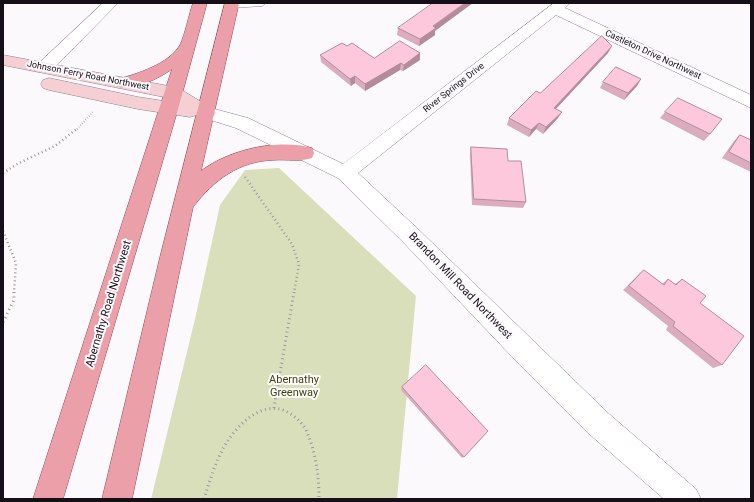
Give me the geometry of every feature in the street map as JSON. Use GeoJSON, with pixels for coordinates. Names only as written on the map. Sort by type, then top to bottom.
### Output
{"type":"FeatureCollection","features":[{"type":"Feature","properties":{"kind":"main road"},"geometry":{"type":"LineString","coordinates":[[172,101],[200,3]]}},
{"type":"Feature","properties":{"kind":"main road"},"geometry":{"type":"LineString","coordinates":[[117,499],[172,253],[186,202],[232,4]]}},
{"type":"Feature","properties":{"kind":"main road"},"geometry":{"type":"LineString","coordinates":[[124,83],[149,77],[162,70],[187,47]]}},
{"type":"Feature","properties":{"kind":"main road","name":"Abernathy Road Northwest"},"geometry":{"type":"LineString","coordinates":[[48,499],[172,101]]}},
{"type":"Feature","properties":{"kind":"main road"},"geometry":{"type":"LineString","coordinates":[[186,202],[195,190],[209,177],[221,168],[243,158],[270,152],[305,153]]}},
{"type":"Feature","properties":{"kind":"street"},"geometry":{"type":"LineString","coordinates":[[44,67],[111,3]]}},
{"type":"Feature","properties":{"kind":"street","name":"Castleton Drive Northwest"},"geometry":{"type":"LineString","coordinates":[[559,6],[751,102]]}},
{"type":"Feature","properties":{"kind":"street","name":"River Springs Drive"},"geometry":{"type":"LineString","coordinates":[[345,173],[559,6]]}},
{"type":"Feature","properties":{"kind":"street","name":"Johnson Ferry Road Northwest"},"geometry":{"type":"LineString","coordinates":[[3,60],[124,83],[207,113]]}},
{"type":"Feature","properties":{"kind":"street","name":"Johnson Ferry Road Northwest"},"geometry":{"type":"LineString","coordinates":[[3,75],[172,101]]}},
{"type":"Feature","properties":{"kind":"street","name":"Brandon Mill Road Northwest"},"geometry":{"type":"LineString","coordinates":[[207,113],[242,123],[345,173],[411,236],[533,360],[598,423],[680,497]]}},
{"type":"Feature","properties":{"kind":"lane"},"geometry":{"type":"LineString","coordinates":[[232,4],[262,3]]}},
{"type":"Feature","properties":{"kind":"path"},"geometry":{"type":"LineString","coordinates":[[3,173],[51,148],[87,120],[95,109]]}},
{"type":"Feature","properties":{"kind":"path"},"geometry":{"type":"LineString","coordinates":[[252,185],[292,244],[299,264],[274,408]]}},
{"type":"Feature","properties":{"kind":"path"},"geometry":{"type":"LineString","coordinates":[[3,231],[16,263],[14,300],[3,322]]}},
{"type":"Feature","properties":{"kind":"path"},"geometry":{"type":"LineString","coordinates":[[204,499],[213,471],[227,443],[243,424],[254,414],[266,408],[288,411],[298,419],[307,432],[314,452],[319,482],[319,499]]}},
{"type":"Feature","properties":{"kind":"green space","name":"Abernathy Greenway"},"geometry":{"type":"Polygon","coordinates":[[[279,168],[416,296],[397,499],[151,499],[195,319],[220,205],[245,170],[279,168]]]}},
{"type":"Feature","properties":{"kind":"building"},"geometry":{"type":"Polygon","coordinates":[[[433,3],[465,3],[433,26],[436,28],[420,39],[398,28],[433,3]]]}},
{"type":"Feature","properties":{"kind":"building"},"geometry":{"type":"Polygon","coordinates":[[[602,36],[612,46],[554,108],[562,112],[546,127],[539,123],[531,130],[509,118],[536,91],[540,93],[602,36]]]}},
{"type":"Feature","properties":{"kind":"building"},"geometry":{"type":"Polygon","coordinates":[[[400,41],[420,53],[404,65],[401,63],[365,84],[355,76],[350,79],[320,55],[342,43],[347,46],[352,43],[374,58],[400,41]]]}},
{"type":"Feature","properties":{"kind":"building"},"geometry":{"type":"Polygon","coordinates":[[[616,67],[641,79],[628,93],[603,82],[616,67]]]}},
{"type":"Feature","properties":{"kind":"building"},"geometry":{"type":"Polygon","coordinates":[[[678,98],[722,119],[710,134],[665,112],[678,98]]]}},
{"type":"Feature","properties":{"kind":"building"},"geometry":{"type":"Polygon","coordinates":[[[740,135],[751,140],[751,163],[729,152],[740,135]]]}},
{"type":"Feature","properties":{"kind":"building"},"geometry":{"type":"Polygon","coordinates":[[[471,147],[507,149],[508,161],[521,161],[526,202],[474,199],[471,147]]]}},
{"type":"Feature","properties":{"kind":"building"},"geometry":{"type":"Polygon","coordinates":[[[644,270],[664,285],[668,279],[676,285],[682,279],[706,296],[700,303],[744,336],[722,365],[673,326],[675,322],[629,286],[644,270]]]}},
{"type":"Feature","properties":{"kind":"building"},"geometry":{"type":"Polygon","coordinates":[[[426,365],[488,431],[464,457],[402,387],[426,365]]]}}]}
